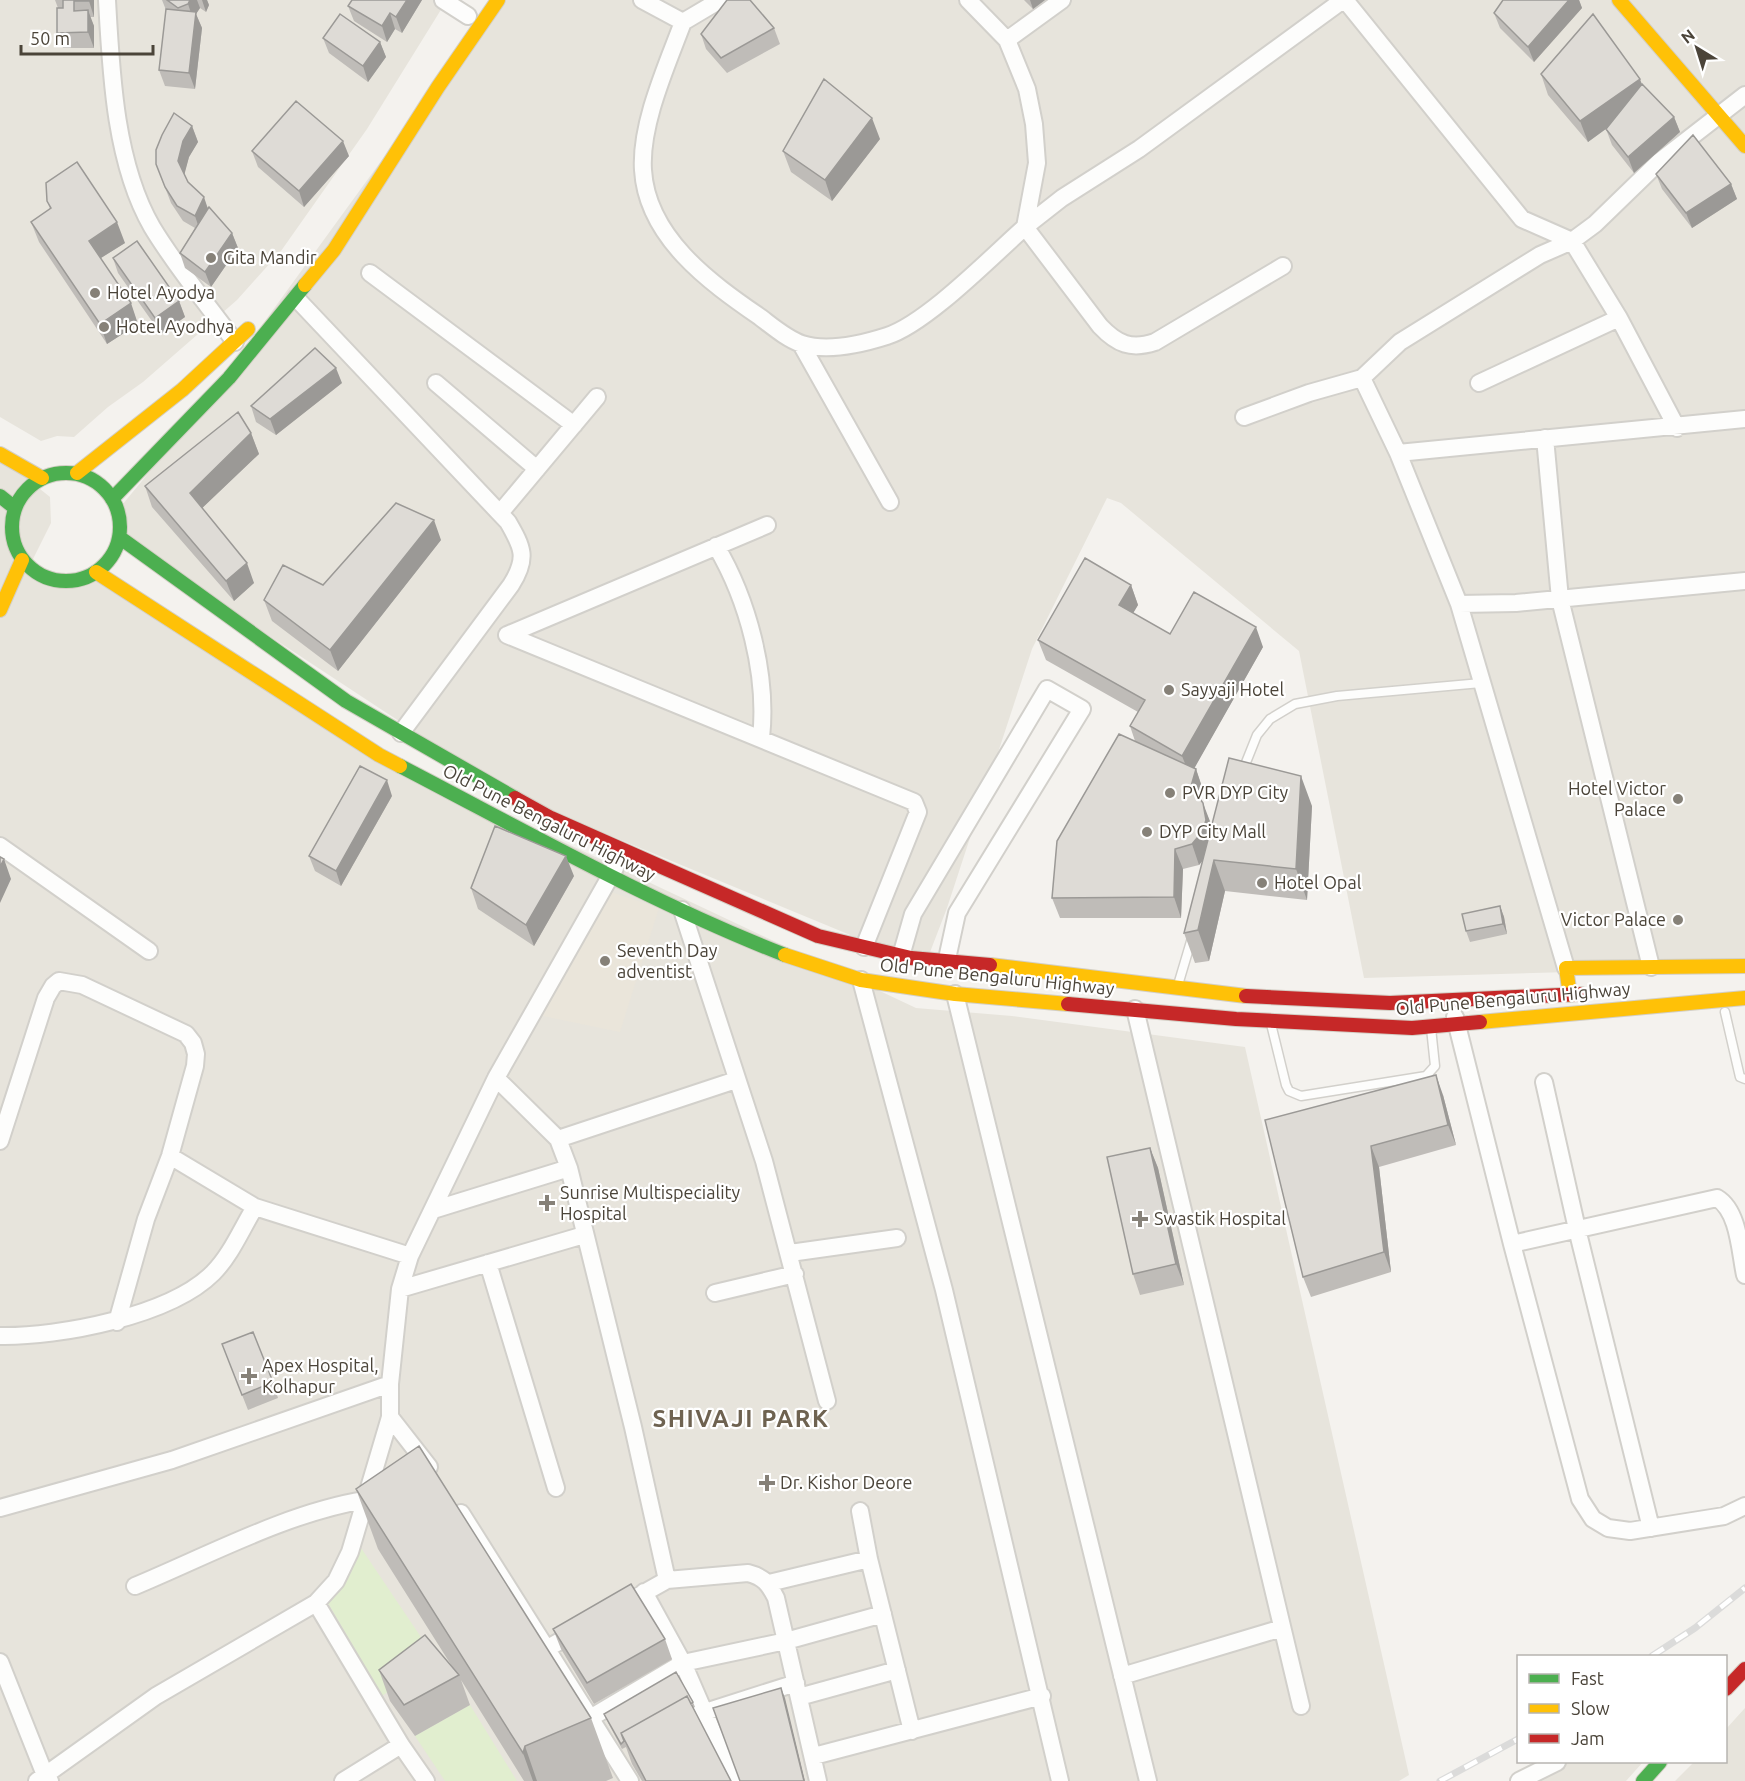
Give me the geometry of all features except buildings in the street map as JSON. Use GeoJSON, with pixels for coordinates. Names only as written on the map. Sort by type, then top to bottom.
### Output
{"type":"FeatureCollection","features":[{"type":"Feature","properties":{"kind":"main road"},"geometry":{"type":"LineString","coordinates":[[465,21],[478,0]]}},
{"type":"Feature","properties":{"kind":"main road"},"geometry":{"type":"LineString","coordinates":[[112,499],[201,409],[334,250],[438,87],[498,0]]}},
{"type":"Feature","properties":{"kind":"main road"},"geometry":{"type":"LineString","coordinates":[[1619,0],[1745,146]]}},
{"type":"Feature","properties":{"kind":"main road"},"geometry":{"type":"LineString","coordinates":[[344,207],[379,159],[445,52]]}},
{"type":"Feature","properties":{"kind":"main road"},"geometry":{"type":"LineString","coordinates":[[77,473],[182,390],[235,342],[263,314],[303,266]]}},
{"type":"Feature","properties":{"kind":"main road"},"geometry":{"type":"LineString","coordinates":[[0,454],[42,478]]}},
{"type":"Feature","properties":{"kind":"main road"},"geometry":{"type":"LineString","coordinates":[[0,554],[11,531],[15,508],[30,486],[42,478],[59,473],[77,473],[97,483],[112,499],[120,524],[115,550],[96,572],[74,581],[52,580],[38,574],[22,560],[11,531]]}},
{"type":"Feature","properties":{"kind":"main road"},"geometry":{"type":"LineString","coordinates":[[0,496],[15,508]]}},
{"type":"Feature","properties":{"kind":"main road","name":"Old Pune Bengaluru Highway"},"geometry":{"type":"LineString","coordinates":[[119,537],[336,694],[400,734],[551,818],[818,936],[927,960],[947,959],[1177,989],[1326,1002],[1415,1004],[1592,993]]}},
{"type":"Feature","properties":{"kind":"main road"},"geometry":{"type":"LineString","coordinates":[[0,610],[22,560]]}},
{"type":"Feature","properties":{"kind":"main road","name":"Old Pune Bengaluru Highway"},"geometry":{"type":"LineString","coordinates":[[96,572],[276,686],[379,755],[682,910],[807,963],[861,980],[955,994],[1270,1021],[1413,1028],[1745,998]]}},
{"type":"Feature","properties":{"kind":"main road"},"geometry":{"type":"LineString","coordinates":[[1570,995],[1566,968],[1745,966]]}},
{"type":"Feature","properties":{"kind":"main road"},"geometry":{"type":"LineString","coordinates":[[1566,1013],[1582,1018],[1635,1019],[1745,1010]]}},
{"type":"Feature","properties":{"kind":"main road"},"geometry":{"type":"LineString","coordinates":[[1727,1687],[1745,1669]]}},
{"type":"Feature","properties":{"kind":"main road"},"geometry":{"type":"LineString","coordinates":[[1643,1781],[1658,1763]]}},
{"type":"Feature","properties":{"kind":"street"},"geometry":{"type":"LineString","coordinates":[[107,0],[110,60],[121,140],[139,194],[152,226],[235,342]]}},
{"type":"Feature","properties":{"kind":"street"},"geometry":{"type":"LineString","coordinates":[[443,0],[465,21]]}},
{"type":"Feature","properties":{"kind":"street"},"geometry":{"type":"LineString","coordinates":[[642,0],[683,22]]}},
{"type":"Feature","properties":{"kind":"street"},"geometry":{"type":"LineString","coordinates":[[720,0],[683,22],[644,139],[643,170],[648,197],[670,240],[695,268],[738,302],[801,344],[890,502]]}},
{"type":"Feature","properties":{"kind":"street"},"geometry":{"type":"LineString","coordinates":[[968,0],[1006,40],[1027,89],[1034,124],[1037,163],[1025,227],[1112,339],[1126,346],[1141,347],[1155,342],[1283,266]]}},
{"type":"Feature","properties":{"kind":"street"},"geometry":{"type":"LineString","coordinates":[[1006,40],[1062,0]]}},
{"type":"Feature","properties":{"kind":"street"},"geometry":{"type":"LineString","coordinates":[[801,344],[853,345],[889,336],[918,320],[1062,198],[1139,149],[1344,0],[1522,219],[1572,241],[1619,318],[1677,428]]}},
{"type":"Feature","properties":{"kind":"street"},"geometry":{"type":"LineString","coordinates":[[1244,417],[1309,393],[1362,378],[1400,342],[1540,255],[1572,241],[1595,224],[1660,161],[1745,95]]}},
{"type":"Feature","properties":{"kind":"street"},"geometry":{"type":"LineString","coordinates":[[370,273],[574,424]]}},
{"type":"Feature","properties":{"kind":"street"},"geometry":{"type":"LineString","coordinates":[[296,298],[500,513],[519,540],[523,554],[522,569],[400,734]]}},
{"type":"Feature","properties":{"kind":"street"},"geometry":{"type":"LineString","coordinates":[[1479,384],[1619,318]]}},
{"type":"Feature","properties":{"kind":"street"},"geometry":{"type":"LineString","coordinates":[[1362,378],[1398,453],[1459,604],[1566,968]]}},
{"type":"Feature","properties":{"kind":"street"},"geometry":{"type":"LineString","coordinates":[[436,383],[537,469]]}},
{"type":"Feature","properties":{"kind":"street"},"geometry":{"type":"LineString","coordinates":[[500,513],[597,397]]}},
{"type":"Feature","properties":{"kind":"street"},"geometry":{"type":"LineString","coordinates":[[1398,453],[1545,438],[1677,428],[1745,419]]}},
{"type":"Feature","properties":{"kind":"street"},"geometry":{"type":"LineString","coordinates":[[1545,438],[1560,599],[1651,967]]}},
{"type":"Feature","properties":{"kind":"street"},"geometry":{"type":"LineString","coordinates":[[767,525],[507,634],[914,802],[918,812],[864,947]]}},
{"type":"Feature","properties":{"kind":"street"},"geometry":{"type":"LineString","coordinates":[[716,546],[731,570],[752,639],[764,711],[761,738]]}},
{"type":"Feature","properties":{"kind":"street"},"geometry":{"type":"LineString","coordinates":[[1459,604],[1560,599],[1745,581]]}},
{"type":"Feature","properties":{"kind":"street"},"geometry":{"type":"LineString","coordinates":[[901,956],[913,914],[1047,688],[1082,709],[957,913],[947,959]]}},
{"type":"Feature","properties":{"kind":"street"},"geometry":{"type":"LineString","coordinates":[[0,846],[150,951]]}},
{"type":"Feature","properties":{"kind":"street"},"geometry":{"type":"LineString","coordinates":[[0,1662],[44,1779],[156,1696],[316,1603],[336,1581],[350,1552],[390,1417],[390,1384],[400,1289],[410,1256],[496,1078],[624,850]]}},
{"type":"Feature","properties":{"kind":"street"},"geometry":{"type":"LineString","coordinates":[[682,910],[764,1161],[827,1401]]}},
{"type":"Feature","properties":{"kind":"street"},"geometry":{"type":"LineString","coordinates":[[861,980],[944,1290],[1042,1696],[1060,1781]]}},
{"type":"Feature","properties":{"kind":"street"},"geometry":{"type":"LineString","coordinates":[[0,1141],[4,1118],[46,998],[59,981],[71,981],[186,1034],[193,1042],[196,1054],[195,1066],[170,1156],[146,1219],[117,1322]]}},
{"type":"Feature","properties":{"kind":"street"},"geometry":{"type":"LineString","coordinates":[[955,994],[1148,1781]]}},
{"type":"Feature","properties":{"kind":"street"},"geometry":{"type":"LineString","coordinates":[[1453,1002],[1456,1024],[1512,1244],[1580,1499],[1593,1519],[1608,1528],[1630,1531],[1724,1516],[1745,1506]]}},
{"type":"Feature","properties":{"kind":"street"},"geometry":{"type":"LineString","coordinates":[[1135,1009],[1301,1706]]}},
{"type":"Feature","properties":{"kind":"street"},"geometry":{"type":"LineString","coordinates":[[496,1078],[558,1139],[569,1168],[633,1427],[667,1580]]}},
{"type":"Feature","properties":{"kind":"street"},"geometry":{"type":"LineString","coordinates":[[558,1139],[736,1080]]}},
{"type":"Feature","properties":{"kind":"street"},"geometry":{"type":"LineString","coordinates":[[1544,1082],[1577,1230],[1651,1528]]}},
{"type":"Feature","properties":{"kind":"street"},"geometry":{"type":"LineString","coordinates":[[170,1156],[255,1207],[410,1256]]}},
{"type":"Feature","properties":{"kind":"street"},"geometry":{"type":"LineString","coordinates":[[433,1210],[569,1168]]}},
{"type":"Feature","properties":{"kind":"street"},"geometry":{"type":"LineString","coordinates":[[1512,1244],[1717,1198],[1725,1203],[1731,1214],[1745,1275]]}},
{"type":"Feature","properties":{"kind":"street"},"geometry":{"type":"LineString","coordinates":[[0,1336],[19,1337],[117,1322],[171,1299],[213,1273],[255,1207]]}},
{"type":"Feature","properties":{"kind":"street"},"geometry":{"type":"LineString","coordinates":[[400,1289],[584,1235]]}},
{"type":"Feature","properties":{"kind":"street"},"geometry":{"type":"LineString","coordinates":[[790,1253],[897,1238]]}},
{"type":"Feature","properties":{"kind":"street"},"geometry":{"type":"LineString","coordinates":[[489,1263],[556,1488]]}},
{"type":"Feature","properties":{"kind":"street"},"geometry":{"type":"LineString","coordinates":[[715,1293],[795,1274]]}},
{"type":"Feature","properties":{"kind":"street"},"geometry":{"type":"LineString","coordinates":[[0,1508],[172,1460],[390,1384]]}},
{"type":"Feature","properties":{"kind":"street"},"geometry":{"type":"LineString","coordinates":[[390,1417],[440,1483]]}},
{"type":"Feature","properties":{"kind":"street"},"geometry":{"type":"LineString","coordinates":[[135,1586],[283,1523],[334,1504],[365,1500]]}},
{"type":"Feature","properties":{"kind":"street"},"geometry":{"type":"LineString","coordinates":[[453,1501],[592,1717],[630,1781]]}},
{"type":"Feature","properties":{"kind":"street"},"geometry":{"type":"LineString","coordinates":[[860,1510],[869,1559],[912,1731]]}},
{"type":"Feature","properties":{"kind":"street"},"geometry":{"type":"LineString","coordinates":[[769,1583],[869,1559]]}},
{"type":"Feature","properties":{"kind":"street"},"geometry":{"type":"LineString","coordinates":[[605,1614],[667,1580],[748,1573],[759,1575],[769,1583],[776,1598],[818,1781]]}},
{"type":"Feature","properties":{"kind":"street"},"geometry":{"type":"LineString","coordinates":[[644,1592],[683,1664],[734,1781]]}},
{"type":"Feature","properties":{"kind":"street"},"geometry":{"type":"LineString","coordinates":[[316,1603],[401,1746],[426,1781]]}},
{"type":"Feature","properties":{"kind":"street"},"geometry":{"type":"LineString","coordinates":[[592,1717],[683,1664],[786,1641],[883,1614]]}},
{"type":"Feature","properties":{"kind":"street"},"geometry":{"type":"LineString","coordinates":[[548,1648],[586,1626]]}},
{"type":"Feature","properties":{"kind":"street"},"geometry":{"type":"LineString","coordinates":[[1122,1676],[1282,1628]]}},
{"type":"Feature","properties":{"kind":"street"},"geometry":{"type":"LineString","coordinates":[[688,1721],[704,1713],[797,1690],[897,1670]]}},
{"type":"Feature","properties":{"kind":"street"},"geometry":{"type":"LineString","coordinates":[[814,1756],[1042,1696]]}},
{"type":"Feature","properties":{"kind":"street"},"geometry":{"type":"LineString","coordinates":[[343,1781],[401,1746]]}},
{"type":"Feature","properties":{"kind":"street"},"geometry":{"type":"LineString","coordinates":[[620,1762],[637,1752]]}},
{"type":"Feature","properties":{"kind":"street"},"geometry":{"type":"LineString","coordinates":[[1519,1781],[1553,1763]]}},
{"type":"Feature","properties":{"kind":"lane"},"geometry":{"type":"LineString","coordinates":[[1241,778],[1257,735],[1270,719],[1295,704],[1337,696],[1481,683]]}},
{"type":"Feature","properties":{"kind":"lane"},"geometry":{"type":"LineString","coordinates":[[1177,989],[1194,933]]}},
{"type":"Feature","properties":{"kind":"lane"},"geometry":{"type":"LineString","coordinates":[[1725,1012],[1740,1077],[1745,1078]]}},
{"type":"Feature","properties":{"kind":"lane"},"geometry":{"type":"LineString","coordinates":[[1270,1021],[1286,1085],[1289,1091],[1301,1096],[1425,1076],[1435,1066],[1431,1027]]}},
{"type":"Feature","properties":{"kind":"shaded area"},"geometry":{"type":"Polygon","coordinates":[[[0,0],[447,0],[367,129],[281,251],[237,300],[143,382],[108,407],[74,437],[57,436],[41,441],[0,417],[0,0]]]}},
{"type":"Feature","properties":{"kind":"shaded area"},"geometry":{"type":"Polygon","coordinates":[[[498,0],[1745,0],[1745,961],[1606,971],[1364,978],[1299,651],[1121,503],[1107,498],[1032,649],[947,908],[927,960],[901,956],[510,794],[122,539],[118,510],[201,409],[498,0]]]}},
{"type":"Feature","properties":{"kind":"shaded area","name":"SHIVAJI PARK"},"geometry":{"type":"Polygon","coordinates":[[[0,457],[50,497],[51,523],[29,567],[31,569],[52,580],[74,581],[96,572],[379,755],[916,1008],[1012,1016],[1245,1047],[1409,1775],[1399,1781],[0,1781],[0,457]]]}},
{"type":"Feature","properties":{"kind":"shaded area","name":"Seventh Day adventist"},"geometry":{"type":"Polygon","coordinates":[[[608,891],[659,908],[620,1032],[538,1015],[608,891]]]}},
{"type":"Feature","properties":{"kind":"shaded area"},"geometry":{"type":"Polygon","coordinates":[[[1745,1708],[1745,1781],[1675,1781],[1693,1763],[1727,1763],[1727,1728],[1745,1708]]]}},
{"type":"Feature","properties":{"kind":"shaded area"},"geometry":{"type":"Polygon","coordinates":[[[1565,1763],[1642,1763],[1626,1781],[1526,1781],[1565,1763]]]}},
{"type":"Feature","properties":{"kind":"green space"},"geometry":{"type":"Polygon","coordinates":[[[361,1548],[435,1658],[382,1696],[328,1603],[361,1548]]]}},
{"type":"Feature","properties":{"kind":"green space"},"geometry":{"type":"Polygon","coordinates":[[[470,1705],[517,1781],[445,1781],[415,1736],[470,1705]]]}},
{"type":"Feature","properties":{"kind":"railway"},"geometry":{"type":"LineString","coordinates":[[1654,1655],[1695,1628],[1745,1588]]}},
{"type":"Feature","properties":{"kind":"railway"},"geometry":{"type":"LineString","coordinates":[[1440,1781],[1517,1740]]}},
{"type":"Feature","properties":{"kind":"traffic: fast"},"geometry":{"type":"LineString","coordinates":[[112,499],[229,378],[305,285]]}},
{"type":"Feature","properties":{"kind":"traffic: fast"},"geometry":{"type":"LineString","coordinates":[[66,473],[87,477],[104,489],[116,506],[120,527],[116,548],[104,565],[87,577],[66,581],[45,577],[28,565],[16,548],[12,527],[16,506],[28,489],[45,477],[66,473]]}},
{"type":"Feature","properties":{"kind":"traffic: fast"},"geometry":{"type":"LineString","coordinates":[[0,496],[15,508]]}},
{"type":"Feature","properties":{"kind":"traffic: fast"},"geometry":{"type":"LineString","coordinates":[[119,537],[346,701],[515,798]]}},
{"type":"Feature","properties":{"kind":"traffic: fast"},"geometry":{"type":"LineString","coordinates":[[400,766],[638,890],[735,935],[785,955]]}},
{"type":"Feature","properties":{"kind":"traffic: fast"},"geometry":{"type":"LineString","coordinates":[[1643,1781],[1659,1763]]}},
{"type":"Feature","properties":{"kind":"traffic: slow"},"geometry":{"type":"LineString","coordinates":[[305,285],[334,250],[438,87],[498,0]]}},
{"type":"Feature","properties":{"kind":"traffic: slow"},"geometry":{"type":"LineString","coordinates":[[1619,0],[1745,146]]}},
{"type":"Feature","properties":{"kind":"traffic: slow"},"geometry":{"type":"LineString","coordinates":[[77,473],[182,390],[248,329]]}},
{"type":"Feature","properties":{"kind":"traffic: slow"},"geometry":{"type":"LineString","coordinates":[[0,454],[42,478]]}},
{"type":"Feature","properties":{"kind":"traffic: slow"},"geometry":{"type":"LineString","coordinates":[[0,610],[22,560]]}},
{"type":"Feature","properties":{"kind":"traffic: slow"},"geometry":{"type":"LineString","coordinates":[[96,572],[379,755],[400,766]]}},
{"type":"Feature","properties":{"kind":"traffic: slow"},"geometry":{"type":"LineString","coordinates":[[785,955],[861,980],[955,994],[1068,1004]]}},
{"type":"Feature","properties":{"kind":"traffic: slow"},"geometry":{"type":"LineString","coordinates":[[990,965],[1246,996]]}},
{"type":"Feature","properties":{"kind":"traffic: slow"},"geometry":{"type":"LineString","coordinates":[[1570,995],[1566,968],[1745,966]]}},
{"type":"Feature","properties":{"kind":"traffic: slow"},"geometry":{"type":"LineString","coordinates":[[1480,1022],[1745,998]]}},
{"type":"Feature","properties":{"kind":"traffic: jam"},"geometry":{"type":"LineString","coordinates":[[515,798],[551,818],[818,936],[911,958],[990,965]]}},
{"type":"Feature","properties":{"kind":"traffic: jam"},"geometry":{"type":"LineString","coordinates":[[1246,996],[1390,1003],[1581,994]]}},
{"type":"Feature","properties":{"kind":"traffic: jam"},"geometry":{"type":"LineString","coordinates":[[1068,1004],[1236,1019],[1412,1028],[1480,1022]]}},
{"type":"Feature","properties":{"kind":"traffic: jam"},"geometry":{"type":"LineString","coordinates":[[1727,1688],[1745,1669]]}},
{"type":"Feature","properties":{"kind":"place","name":"Gita Mandir"},"geometry":{"type":"Point","coordinates":[211,258]}},
{"type":"Feature","properties":{"kind":"place","name":"Hotel Ayodya"},"geometry":{"type":"Point","coordinates":[95,293]}},
{"type":"Feature","properties":{"kind":"place","name":"Hotel Ayodhya"},"geometry":{"type":"Point","coordinates":[104,327]}},
{"type":"Feature","properties":{"kind":"place","name":"Sayyaji Hotel"},"geometry":{"type":"Point","coordinates":[1169,690]}},
{"type":"Feature","properties":{"kind":"place","name":"PVR DYP City"},"geometry":{"type":"Point","coordinates":[1170,793]}},
{"type":"Feature","properties":{"kind":"place","name":"Hotel Victor Palace"},"geometry":{"type":"Point","coordinates":[1678,799]}},
{"type":"Feature","properties":{"kind":"place","name":"DYP City Mall"},"geometry":{"type":"Point","coordinates":[1147,832]}},
{"type":"Feature","properties":{"kind":"place","name":"Hotel Opal"},"geometry":{"type":"Point","coordinates":[1262,883]}},
{"type":"Feature","properties":{"kind":"place","name":"Victor Palace"},"geometry":{"type":"Point","coordinates":[1678,920]}},
{"type":"Feature","properties":{"kind":"place","name":"Seventh Day adventist"},"geometry":{"type":"Point","coordinates":[605,961]}},
{"type":"Feature","properties":{"kind":"place","name":"Sunrise Multispeciality Hospital"},"geometry":{"type":"Point","coordinates":[547,1203]}},
{"type":"Feature","properties":{"kind":"place","name":"Swastik Hospital"},"geometry":{"type":"Point","coordinates":[1140,1219]}},
{"type":"Feature","properties":{"kind":"place","name":"Apex Hospital, Kolhapur"},"geometry":{"type":"Point","coordinates":[249,1376]}},
{"type":"Feature","properties":{"kind":"place","name":"Dr. Kishor Deore"},"geometry":{"type":"Point","coordinates":[767,1483]}},
{"type":"Feature","properties":{"kind":"district","name":"SHIVAJI PARK"},"geometry":{"type":"Point","coordinates":[741,1419]}}]}
